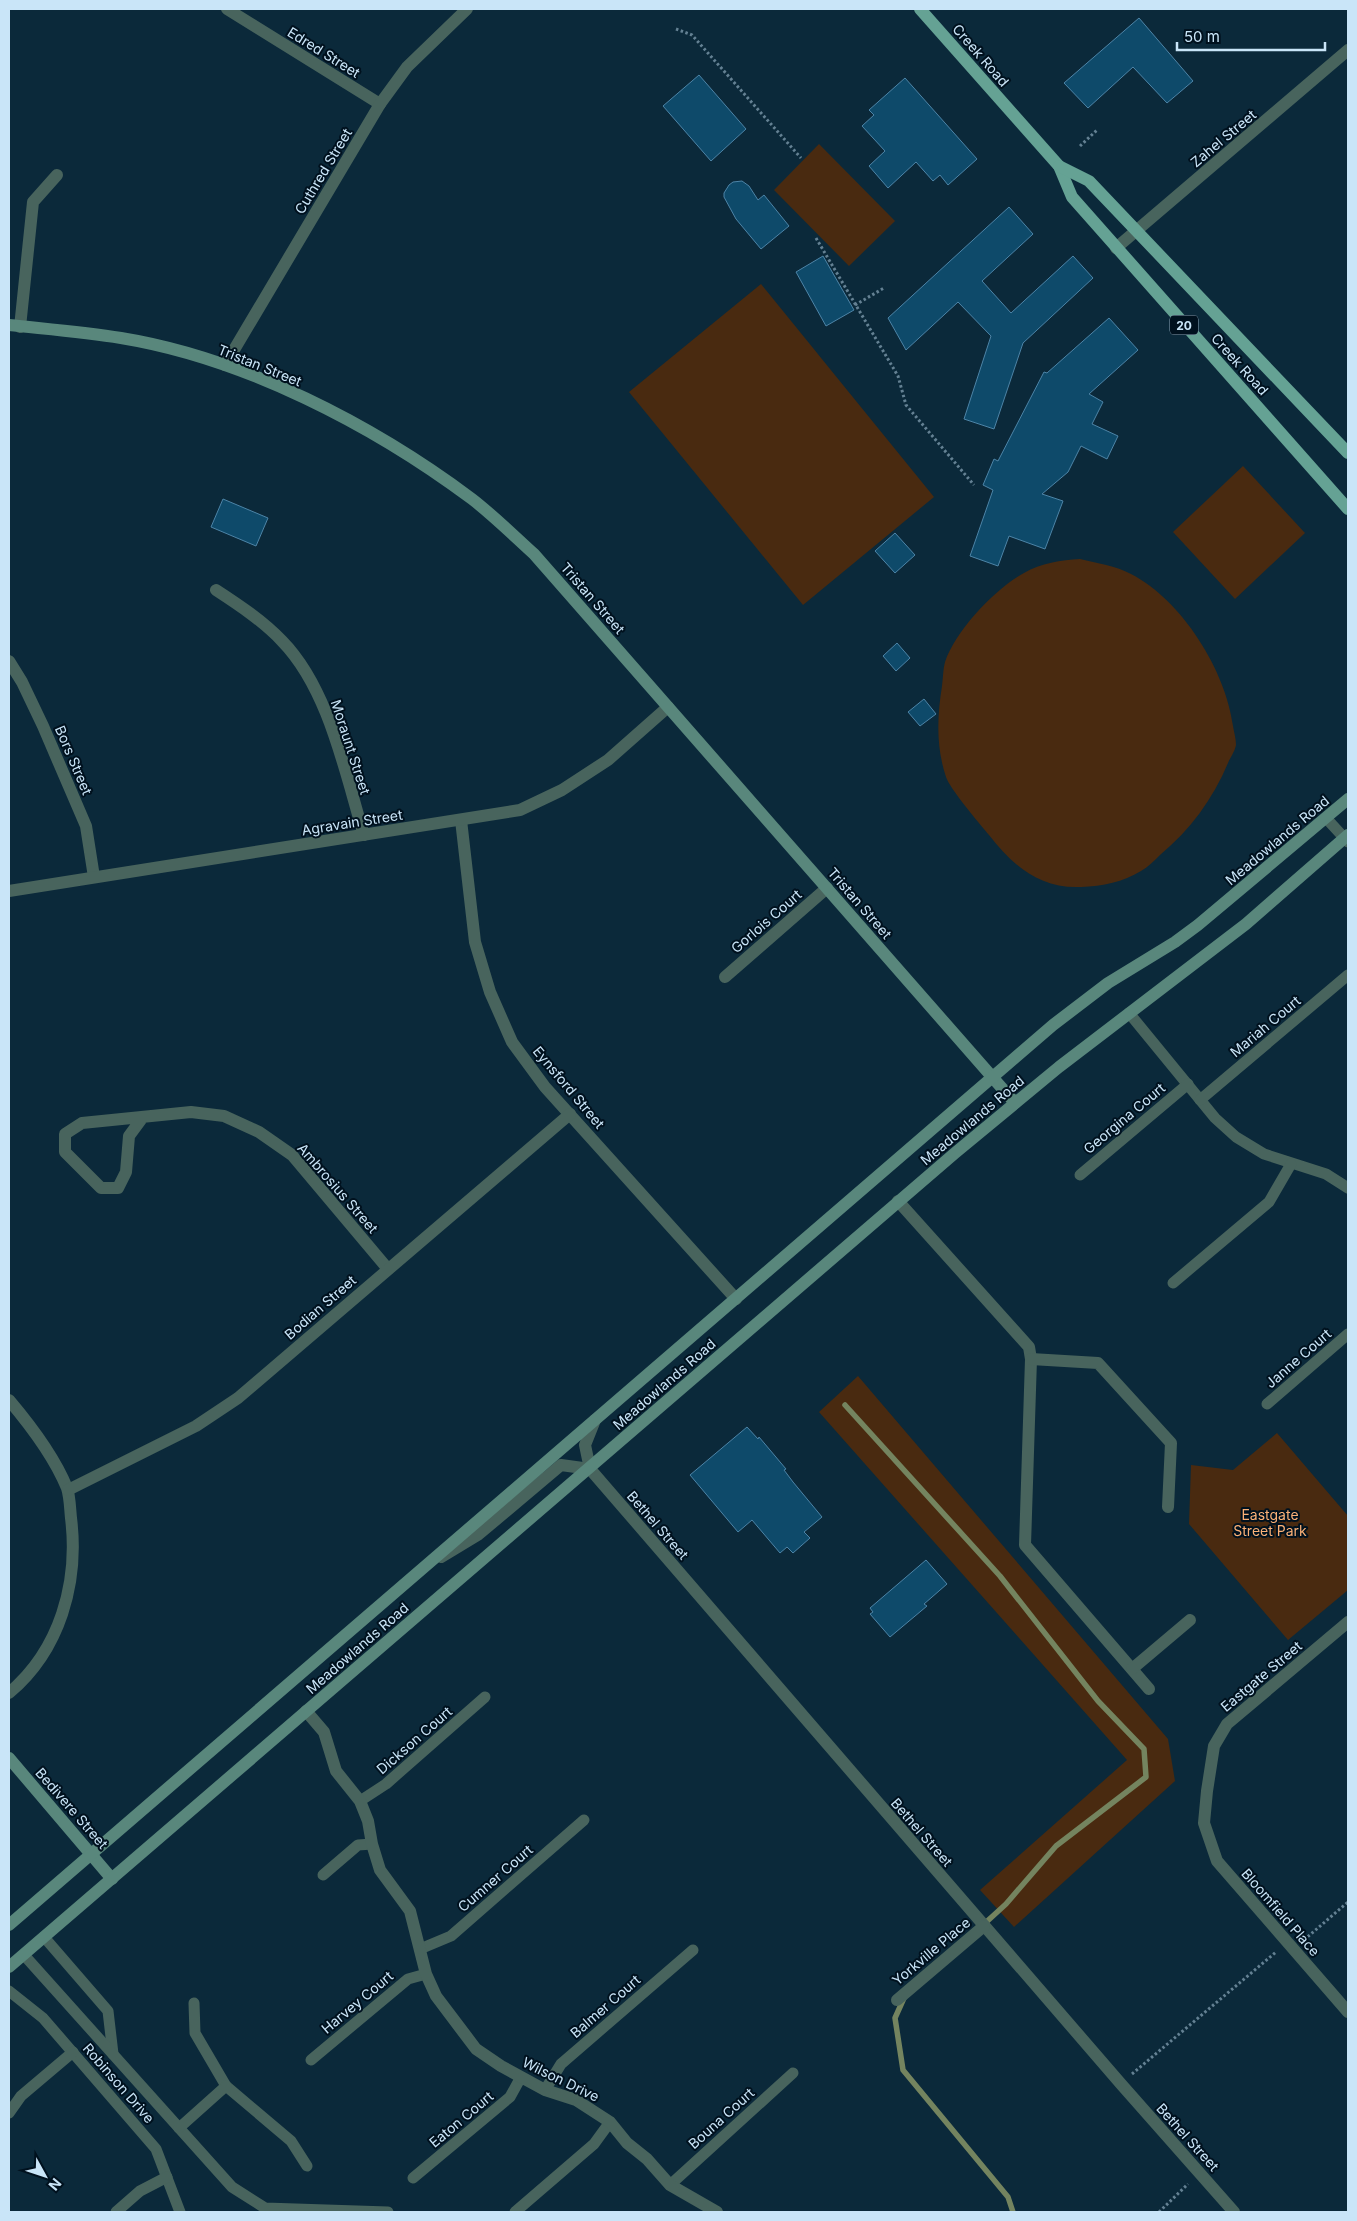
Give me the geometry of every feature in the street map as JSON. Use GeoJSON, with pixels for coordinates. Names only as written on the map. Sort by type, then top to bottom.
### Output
{"type":"FeatureCollection","features":[{"type":"Feature","properties":{"kind":"main road","name":"Creek Road"},"geometry":{"type":"LineString","coordinates":[[920,9],[1059,166],[1072,197],[1348,509]]}},
{"type":"Feature","properties":{"kind":"main road","name":"Creek Road"},"geometry":{"type":"LineString","coordinates":[[1059,166],[1089,181],[1348,452]]}},
{"type":"Feature","properties":{"kind":"main road","name":"Tristan Street"},"geometry":{"type":"LineString","coordinates":[[14,326],[122,338],[225,365],[331,411],[394,446],[473,500],[534,554],[1015,1103]]}},
{"type":"Feature","properties":{"kind":"main road","name":"Meadowlands Road"},"geometry":{"type":"LineString","coordinates":[[9,1925],[994,1077],[1053,1024],[1084,1000],[1198,925],[1348,799]]}},
{"type":"Feature","properties":{"kind":"main road","name":"Meadowlands Road"},"geometry":{"type":"LineString","coordinates":[[9,1967],[590,1469],[898,1201],[1015,1103],[1246,924],[1347,839]]}},
{"type":"Feature","properties":{"kind":"main road","name":"Bedivere Street"},"geometry":{"type":"LineString","coordinates":[[9,1758],[112,1879]]}},
{"type":"Feature","properties":{"kind":"street","name":"Edred Street"},"geometry":{"type":"LineString","coordinates":[[227,9],[380,104]]}},
{"type":"Feature","properties":{"kind":"street","name":"Cuthred Street"},"geometry":{"type":"LineString","coordinates":[[225,365],[380,104],[407,67],[468,9]]}},
{"type":"Feature","properties":{"kind":"street","name":"Zahel Street"},"geometry":{"type":"LineString","coordinates":[[1116,248],[1348,50]]}},
{"type":"Feature","properties":{"kind":"street"},"geometry":{"type":"LineString","coordinates":[[14,326],[34,202],[57,175]]}},
{"type":"Feature","properties":{"kind":"street","name":"Moraunt Street"},"geometry":{"type":"LineString","coordinates":[[216,590],[249,612],[283,641],[308,676],[325,709],[364,835]]}},
{"type":"Feature","properties":{"kind":"street","name":"Bors Street"},"geometry":{"type":"LineString","coordinates":[[9,661],[22,682],[43,726],[86,826],[94,877]]}},
{"type":"Feature","properties":{"kind":"street","name":"Agravain Street"},"geometry":{"type":"LineString","coordinates":[[9,891],[520,810],[562,790],[608,760],[668,707]]}},
{"type":"Feature","properties":{"kind":"street","name":"Eynsford Street"},"geometry":{"type":"LineString","coordinates":[[461,820],[475,942],[490,992],[512,1042],[545,1087],[736,1298]]}},
{"type":"Feature","properties":{"kind":"street","name":"Gorlois Court"},"geometry":{"type":"LineString","coordinates":[[725,977],[827,888]]}},
{"type":"Feature","properties":{"kind":"street","name":"Ambrosius Street"},"geometry":{"type":"LineString","coordinates":[[143,1116],[129,1136],[126,1172],[118,1188],[101,1188],[65,1152],[65,1134],[82,1123],[143,1116],[190,1112],[224,1116],[259,1132],[292,1155],[388,1269]]}},
{"type":"Feature","properties":{"kind":"street","name":"Bodian Street"},"geometry":{"type":"LineString","coordinates":[[68,1490],[196,1426],[231,1402],[570,1114]]}},
{"type":"Feature","properties":{"kind":"street"},"geometry":{"type":"LineString","coordinates":[[898,1201],[1029,1346],[1032,1359],[1024,1545],[1149,1688]]}},
{"type":"Feature","properties":{"kind":"street"},"geometry":{"type":"LineString","coordinates":[[1032,1359],[1098,1362],[1171,1443],[1168,1507]]}},
{"type":"Feature","properties":{"kind":"street"},"geometry":{"type":"LineString","coordinates":[[9,1400],[27,1421],[46,1449],[68,1490],[73,1535],[72,1575],[62,1617],[42,1657],[21,1683],[9,1693]]}},
{"type":"Feature","properties":{"kind":"street"},"geometry":{"type":"LineString","coordinates":[[424,1568],[479,1534],[561,1465],[590,1469],[585,1445],[595,1420]]}},
{"type":"Feature","properties":{"kind":"street","name":"Bethel Street"},"geometry":{"type":"LineString","coordinates":[[590,1469],[1120,2084],[1234,2212]]}},
{"type":"Feature","properties":{"kind":"street"},"geometry":{"type":"LineString","coordinates":[[1132,1669],[1190,1620]]}},
{"type":"Feature","properties":{"kind":"street","name":"Eastgate Street"},"geometry":{"type":"LineString","coordinates":[[1204,1824],[1206,1791],[1214,1746],[1227,1724],[1348,1622]]}},
{"type":"Feature","properties":{"kind":"street","name":"Wilson Drive"},"geometry":{"type":"LineString","coordinates":[[306,1711],[324,1732],[336,1771],[360,1801],[368,1821],[372,1844],[380,1870],[410,1911],[426,1974],[436,1996],[476,2049],[521,2077],[545,2090],[576,2100],[610,2122],[670,2185],[689,2198],[718,2212]]}},
{"type":"Feature","properties":{"kind":"street","name":"Bloomfield Place"},"geometry":{"type":"LineString","coordinates":[[1204,1824],[1217,1861],[1348,2012]]}},
{"type":"Feature","properties":{"kind":"street","name":"Yorkville Place"},"geometry":{"type":"LineString","coordinates":[[897,2000],[984,1926]]}},
{"type":"Feature","properties":{"kind":"lane"},"geometry":{"type":"LineString","coordinates":[[1326,818],[1347,839]]}},
{"type":"Feature","properties":{"kind":"lane","name":"Mariah Court"},"geometry":{"type":"LineString","coordinates":[[1200,1100],[1348,975]]}},
{"type":"Feature","properties":{"kind":"lane"},"geometry":{"type":"LineString","coordinates":[[1129,1013],[1215,1118],[1236,1137],[1264,1154],[1326,1174],[1347,1184]]}},
{"type":"Feature","properties":{"kind":"lane","name":"Georgina Court"},"geometry":{"type":"LineString","coordinates":[[1080,1175],[1188,1084]]}},
{"type":"Feature","properties":{"kind":"lane"},"geometry":{"type":"LineString","coordinates":[[1173,1283],[1269,1202],[1291,1164]]}},
{"type":"Feature","properties":{"kind":"lane","name":"Janne Court"},"geometry":{"type":"LineString","coordinates":[[1267,1404],[1348,1334]]}},
{"type":"Feature","properties":{"kind":"lane","name":"Dickson Court"},"geometry":{"type":"LineString","coordinates":[[360,1801],[386,1784],[485,1697]]}},
{"type":"Feature","properties":{"kind":"lane","name":"Cumner Court"},"geometry":{"type":"LineString","coordinates":[[420,1949],[451,1936],[584,1820]]}},
{"type":"Feature","properties":{"kind":"lane"},"geometry":{"type":"LineString","coordinates":[[324,1875],[358,1845],[372,1844]]}},
{"type":"Feature","properties":{"kind":"lane"},"geometry":{"type":"LineString","coordinates":[[44,1937],[108,2011],[113,2054]]}},
{"type":"Feature","properties":{"kind":"lane","name":"Balmer Court"},"geometry":{"type":"LineString","coordinates":[[545,2090],[561,2064],[693,1950]]}},
{"type":"Feature","properties":{"kind":"lane"},"geometry":{"type":"LineString","coordinates":[[24,1954],[232,2187],[265,2208],[388,2212]]}},
{"type":"Feature","properties":{"kind":"lane","name":"Harvey Court"},"geometry":{"type":"LineString","coordinates":[[311,2060],[408,1979],[426,1974]]}},
{"type":"Feature","properties":{"kind":"lane","name":"Robinson Drive"},"geometry":{"type":"LineString","coordinates":[[9,1991],[43,2018],[156,2149],[180,2212]]}},
{"type":"Feature","properties":{"kind":"lane"},"geometry":{"type":"LineString","coordinates":[[194,2003],[195,2033],[226,2086],[291,2141],[307,2166]]}},
{"type":"Feature","properties":{"kind":"lane"},"geometry":{"type":"LineString","coordinates":[[9,2113],[22,2096],[73,2052]]}},
{"type":"Feature","properties":{"kind":"lane","name":"Bouna Court"},"geometry":{"type":"LineString","coordinates":[[670,2185],[793,2073]]}},
{"type":"Feature","properties":{"kind":"lane","name":"Eaton Court"},"geometry":{"type":"LineString","coordinates":[[413,2178],[510,2097],[521,2077]]}},
{"type":"Feature","properties":{"kind":"lane"},"geometry":{"type":"LineString","coordinates":[[179,2128],[226,2086]]}},
{"type":"Feature","properties":{"kind":"lane"},"geometry":{"type":"LineString","coordinates":[[515,2212],[594,2144],[610,2122]]}},
{"type":"Feature","properties":{"kind":"lane"},"geometry":{"type":"LineString","coordinates":[[116,2212],[140,2190],[167,2177]]}},
{"type":"Feature","properties":{"kind":"path"},"geometry":{"type":"LineString","coordinates":[[676,29],[692,35],[801,158]]}},
{"type":"Feature","properties":{"kind":"path"},"geometry":{"type":"LineString","coordinates":[[1080,146],[1098,130]]}},
{"type":"Feature","properties":{"kind":"path"},"geometry":{"type":"LineString","coordinates":[[816,238],[855,308],[898,376],[906,405],[974,486]]}},
{"type":"Feature","properties":{"kind":"path"},"geometry":{"type":"LineString","coordinates":[[855,308],[884,288]]}},
{"type":"Feature","properties":{"kind":"path"},"geometry":{"type":"LineString","coordinates":[[1120,2084],[1273,1953],[1293,1948],[1348,1902]]}},
{"type":"Feature","properties":{"kind":"path"},"geometry":{"type":"LineString","coordinates":[[1159,2212],[1199,2173]]}},
{"type":"Feature","properties":{"kind":"green space"},"geometry":{"type":"Polygon","coordinates":[[[819,144],[895,221],[849,266],[774,190],[819,144]]]}},
{"type":"Feature","properties":{"kind":"green space"},"geometry":{"type":"Polygon","coordinates":[[[761,284],[934,497],[803,605],[629,392],[761,284]]]}},
{"type":"Feature","properties":{"kind":"green space"},"geometry":{"type":"Polygon","coordinates":[[[1243,466],[1305,533],[1235,599],[1173,532],[1243,466]]]}},
{"type":"Feature","properties":{"kind":"green space"},"geometry":{"type":"Polygon","coordinates":[[[1080,559],[1113,567],[1131,574],[1150,586],[1184,619],[1211,661],[1221,683],[1229,705],[1236,745],[1222,776],[1200,813],[1181,835],[1146,868],[1120,881],[1097,886],[1066,887],[1040,880],[1018,866],[998,846],[965,806],[946,777],[940,754],[938,732],[945,662],[950,650],[967,624],[1001,589],[1024,573],[1051,563],[1080,559]]]}},
{"type":"Feature","properties":{"kind":"green space"},"geometry":{"type":"Polygon","coordinates":[[[858,1376],[1168,1739],[1175,1781],[1014,1927],[980,1890],[1127,1760],[819,1412],[858,1376]]]}},
{"type":"Feature","properties":{"kind":"green space","name":"Eastgate Street Park"},"geometry":{"type":"Polygon","coordinates":[[[1277,1433],[1348,1516],[1348,1590],[1288,1640],[1189,1524],[1191,1465],[1233,1470],[1277,1433]]]}},
{"type":"Feature","properties":{"kind":"building"},"geometry":{"type":"Polygon","coordinates":[[[1139,18],[1193,81],[1167,103],[1133,67],[1088,108],[1064,83],[1139,18]]]}},
{"type":"Feature","properties":{"kind":"building"},"geometry":{"type":"Polygon","coordinates":[[[699,75],[746,129],[711,161],[663,106],[699,75]]]}},
{"type":"Feature","properties":{"kind":"building"},"geometry":{"type":"Polygon","coordinates":[[[905,78],[977,159],[948,185],[940,175],[933,181],[916,162],[888,188],[869,166],[885,151],[862,126],[874,115],[869,110],[905,78]]]}},
{"type":"Feature","properties":{"kind":"building"},"geometry":{"type":"Polygon","coordinates":[[[742,181],[749,186],[758,200],[764,195],[789,226],[761,249],[736,219],[724,197],[724,193],[729,185],[733,182],[742,181]]]}},
{"type":"Feature","properties":{"kind":"building"},"geometry":{"type":"Polygon","coordinates":[[[1009,207],[1033,234],[982,281],[1011,313],[1073,256],[1093,278],[1023,343],[994,429],[964,419],[991,336],[958,302],[906,350],[888,318],[1009,207]]]}},
{"type":"Feature","properties":{"kind":"building"},"geometry":{"type":"Polygon","coordinates":[[[823,256],[854,310],[826,326],[796,272],[823,256]]]}},
{"type":"Feature","properties":{"kind":"building"},"geometry":{"type":"Polygon","coordinates":[[[1109,318],[1138,350],[1089,394],[1103,402],[1092,424],[1118,436],[1107,459],[1081,446],[1068,472],[1042,494],[1063,501],[1045,549],[1009,536],[998,566],[970,556],[993,490],[983,485],[994,459],[998,461],[1044,372],[1047,373],[1109,318]]]}},
{"type":"Feature","properties":{"kind":"building"},"geometry":{"type":"Polygon","coordinates":[[[223,499],[268,518],[256,546],[211,527],[223,499]]]}},
{"type":"Feature","properties":{"kind":"building"},"geometry":{"type":"Polygon","coordinates":[[[895,533],[915,555],[895,573],[875,551],[895,533]]]}},
{"type":"Feature","properties":{"kind":"building"},"geometry":{"type":"Polygon","coordinates":[[[897,643],[910,658],[896,671],[883,656],[897,643]]]}},
{"type":"Feature","properties":{"kind":"building"},"geometry":{"type":"Polygon","coordinates":[[[924,699],[936,714],[920,726],[908,712],[924,699]]]}},
{"type":"Feature","properties":{"kind":"building"},"geometry":{"type":"Polygon","coordinates":[[[747,1427],[758,1439],[759,1437],[786,1469],[784,1470],[822,1517],[804,1532],[810,1538],[793,1553],[787,1547],[780,1553],[752,1520],[738,1532],[690,1475],[747,1427]]]}},
{"type":"Feature","properties":{"kind":"building"},"geometry":{"type":"Polygon","coordinates":[[[926,1560],[947,1584],[924,1604],[927,1606],[890,1637],[870,1614],[873,1612],[870,1608],[926,1560]]]}},
{"type":"Feature","properties":{"kind":"waterway"},"geometry":{"type":"LineString","coordinates":[[845,1405],[1000,1576],[1098,1701],[1144,1749],[1146,1777],[1056,1846],[1006,1904],[983,1925]]}},
{"type":"Feature","properties":{"kind":"waterway"},"geometry":{"type":"LineString","coordinates":[[904,1998],[895,2018],[903,2070],[1008,2197],[1013,2212]]}}]}
